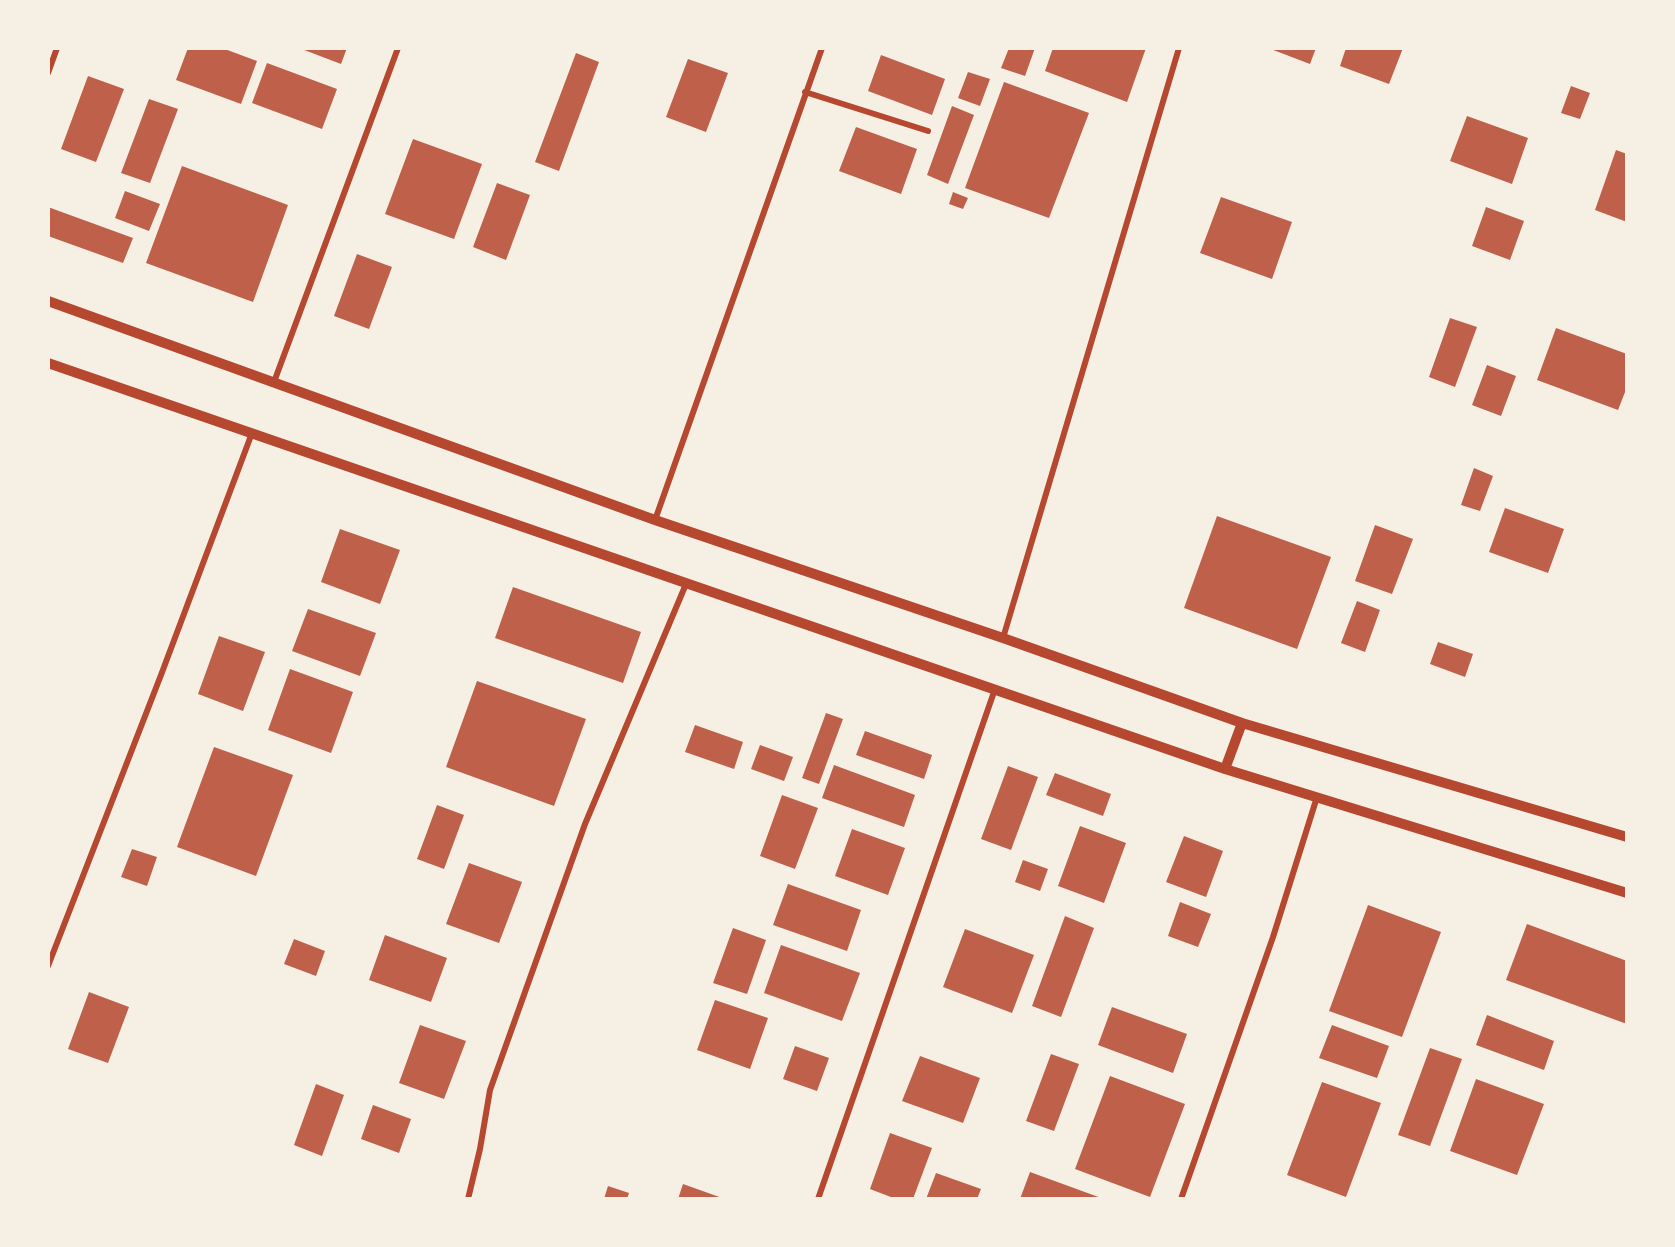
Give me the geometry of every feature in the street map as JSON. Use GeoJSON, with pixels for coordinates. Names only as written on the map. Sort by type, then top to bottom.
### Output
{"type":"FeatureCollection","features":[{"type":"Feature","properties":{"kind":"street"},"geometry":{"type":"LineString","coordinates":[[48,73],[57,48]]}},
{"type":"Feature","properties":{"kind":"street"},"geometry":{"type":"LineString","coordinates":[[274,382],[398,48]]}},
{"type":"Feature","properties":{"kind":"street"},"geometry":{"type":"LineString","coordinates":[[655,520],[822,48]]}},
{"type":"Feature","properties":{"kind":"street"},"geometry":{"type":"LineString","coordinates":[[1003,638],[1179,48]]}},
{"type":"Feature","properties":{"kind":"street"},"geometry":{"type":"LineString","coordinates":[[805,92],[928,130]]}},
{"type":"Feature","properties":{"kind":"street"},"geometry":{"type":"LineString","coordinates":[[48,301],[655,520],[1003,638],[1242,723],[1627,837]]}},
{"type":"Feature","properties":{"kind":"street"},"geometry":{"type":"LineString","coordinates":[[48,363],[1226,768],[1627,892]]}},
{"type":"Feature","properties":{"kind":"street"},"geometry":{"type":"LineString","coordinates":[[48,966],[166,664],[252,433]]}},
{"type":"Feature","properties":{"kind":"street"},"geometry":{"type":"LineString","coordinates":[[468,1199],[480,1149],[490,1090],[585,824],[686,584]]}},
{"type":"Feature","properties":{"kind":"street"},"geometry":{"type":"LineString","coordinates":[[818,1199],[995,688]]}},
{"type":"Feature","properties":{"kind":"street"},"geometry":{"type":"LineString","coordinates":[[1226,768],[1242,723]]}},
{"type":"Feature","properties":{"kind":"street"},"geometry":{"type":"LineString","coordinates":[[1181,1199],[1273,937],[1317,796]]}},
{"type":"Feature","properties":{"kind":"building"},"geometry":{"type":"Polygon","coordinates":[[[188,48],[222,48],[257,61],[241,104],[176,80],[188,48]]]}},
{"type":"Feature","properties":{"kind":"building"},"geometry":{"type":"Polygon","coordinates":[[[299,48],[347,48],[341,64],[299,48]]]}},
{"type":"Feature","properties":{"kind":"building"},"geometry":{"type":"Polygon","coordinates":[[[1009,48],[1035,48],[1025,76],[1001,68],[1009,48]]]}},
{"type":"Feature","properties":{"kind":"building"},"geometry":{"type":"Polygon","coordinates":[[[1053,48],[1146,48],[1127,102],[1045,71],[1053,48]]]}},
{"type":"Feature","properties":{"kind":"building"},"geometry":{"type":"Polygon","coordinates":[[[1268,48],[1316,48],[1310,64],[1268,48]]]}},
{"type":"Feature","properties":{"kind":"building"},"geometry":{"type":"Polygon","coordinates":[[[1346,48],[1403,48],[1389,84],[1340,66],[1346,48]]]}},
{"type":"Feature","properties":{"kind":"building"},"geometry":{"type":"Polygon","coordinates":[[[576,53],[599,62],[559,171],[535,162],[576,53]]]}},
{"type":"Feature","properties":{"kind":"building"},"geometry":{"type":"Polygon","coordinates":[[[881,55],[945,79],[932,115],[868,91],[881,55]]]}},
{"type":"Feature","properties":{"kind":"building"},"geometry":{"type":"Polygon","coordinates":[[[688,59],[728,73],[706,132],[666,117],[688,59]]]}},
{"type":"Feature","properties":{"kind":"building"},"geometry":{"type":"Polygon","coordinates":[[[267,63],[337,89],[322,129],[252,103],[267,63]]]}},
{"type":"Feature","properties":{"kind":"building"},"geometry":{"type":"Polygon","coordinates":[[[968,72],[990,79],[980,106],[958,98],[968,72]]]}},
{"type":"Feature","properties":{"kind":"building"},"geometry":{"type":"Polygon","coordinates":[[[88,76],[124,89],[96,162],[61,149],[88,76]]]}},
{"type":"Feature","properties":{"kind":"building"},"geometry":{"type":"Polygon","coordinates":[[[1004,82],[1089,113],[1049,218],[965,188],[1004,82]]]}},
{"type":"Feature","properties":{"kind":"building"},"geometry":{"type":"Polygon","coordinates":[[[1571,86],[1590,93],[1580,119],[1561,113],[1571,86]]]}},
{"type":"Feature","properties":{"kind":"building"},"geometry":{"type":"Polygon","coordinates":[[[149,99],[178,109],[150,183],[121,173],[149,99]]]}},
{"type":"Feature","properties":{"kind":"building"},"geometry":{"type":"Polygon","coordinates":[[[952,106],[974,115],[948,184],[927,175],[952,106]]]}},
{"type":"Feature","properties":{"kind":"building"},"geometry":{"type":"Polygon","coordinates":[[[1467,116],[1528,138],[1512,184],[1450,161],[1467,116]]]}},
{"type":"Feature","properties":{"kind":"building"},"geometry":{"type":"Polygon","coordinates":[[[856,127],[917,149],[901,194],[839,171],[856,127]]]}},
{"type":"Feature","properties":{"kind":"building"},"geometry":{"type":"Polygon","coordinates":[[[413,139],[482,164],[454,239],[385,214],[413,139]]]}},
{"type":"Feature","properties":{"kind":"building"},"geometry":{"type":"Polygon","coordinates":[[[1616,150],[1627,154],[1627,222],[1595,210],[1616,150]]]}},
{"type":"Feature","properties":{"kind":"building"},"geometry":{"type":"Polygon","coordinates":[[[182,166],[288,205],[253,302],[146,263],[182,166]]]}},
{"type":"Feature","properties":{"kind":"building"},"geometry":{"type":"Polygon","coordinates":[[[497,183],[530,195],[506,260],[473,247],[497,183]]]}},
{"type":"Feature","properties":{"kind":"building"},"geometry":{"type":"Polygon","coordinates":[[[125,191],[160,204],[149,231],[115,218],[125,191]]]}},
{"type":"Feature","properties":{"kind":"building"},"geometry":{"type":"Polygon","coordinates":[[[953,192],[968,198],[963,209],[949,204],[953,192]]]}},
{"type":"Feature","properties":{"kind":"building"},"geometry":{"type":"Polygon","coordinates":[[[1221,197],[1292,222],[1272,279],[1200,253],[1221,197]]]}},
{"type":"Feature","properties":{"kind":"building"},"geometry":{"type":"Polygon","coordinates":[[[48,207],[133,238],[123,263],[48,236],[48,207]]]}},
{"type":"Feature","properties":{"kind":"building"},"geometry":{"type":"Polygon","coordinates":[[[1486,207],[1524,221],[1510,260],[1472,246],[1486,207]]]}},
{"type":"Feature","properties":{"kind":"building"},"geometry":{"type":"Polygon","coordinates":[[[357,254],[392,267],[369,329],[334,316],[357,254]]]}},
{"type":"Feature","properties":{"kind":"building"},"geometry":{"type":"Polygon","coordinates":[[[1450,318],[1477,327],[1455,387],[1429,377],[1450,318]]]}},
{"type":"Feature","properties":{"kind":"building"},"geometry":{"type":"Polygon","coordinates":[[[1556,328],[1627,354],[1627,387],[1618,410],[1537,380],[1556,328]]]}},
{"type":"Feature","properties":{"kind":"building"},"geometry":{"type":"Polygon","coordinates":[[[1487,365],[1516,376],[1501,416],[1472,405],[1487,365]]]}},
{"type":"Feature","properties":{"kind":"building"},"geometry":{"type":"Polygon","coordinates":[[[1474,468],[1493,476],[1480,511],[1461,505],[1474,468]]]}},
{"type":"Feature","properties":{"kind":"building"},"geometry":{"type":"Polygon","coordinates":[[[1505,508],[1564,529],[1548,573],[1489,552],[1505,508]]]}},
{"type":"Feature","properties":{"kind":"building"},"geometry":{"type":"Polygon","coordinates":[[[1217,516],[1331,557],[1297,649],[1184,608],[1217,516]]]}},
{"type":"Feature","properties":{"kind":"building"},"geometry":{"type":"Polygon","coordinates":[[[1375,525],[1413,539],[1392,594],[1355,581],[1375,525]]]}},
{"type":"Feature","properties":{"kind":"building"},"geometry":{"type":"Polygon","coordinates":[[[340,529],[400,550],[380,604],[321,582],[340,529]]]}},
{"type":"Feature","properties":{"kind":"building"},"geometry":{"type":"Polygon","coordinates":[[[513,587],[641,632],[623,683],[495,638],[513,587]]]}},
{"type":"Feature","properties":{"kind":"building"},"geometry":{"type":"Polygon","coordinates":[[[1357,601],[1380,610],[1365,652],[1341,643],[1357,601]]]}},
{"type":"Feature","properties":{"kind":"building"},"geometry":{"type":"Polygon","coordinates":[[[308,609],[376,633],[360,676],[292,651],[308,609]]]}},
{"type":"Feature","properties":{"kind":"building"},"geometry":{"type":"Polygon","coordinates":[[[219,636],[265,652],[243,711],[198,694],[219,636]]]}},
{"type":"Feature","properties":{"kind":"building"},"geometry":{"type":"Polygon","coordinates":[[[1438,642],[1473,654],[1465,677],[1430,664],[1438,642]]]}},
{"type":"Feature","properties":{"kind":"building"},"geometry":{"type":"Polygon","coordinates":[[[290,669],[353,692],[331,753],[268,730],[290,669]]]}},
{"type":"Feature","properties":{"kind":"building"},"geometry":{"type":"Polygon","coordinates":[[[477,681],[586,719],[554,806],[446,767],[477,681]]]}},
{"type":"Feature","properties":{"kind":"building"},"geometry":{"type":"Polygon","coordinates":[[[826,713],[843,719],[819,784],[802,778],[826,713]]]}},
{"type":"Feature","properties":{"kind":"building"},"geometry":{"type":"Polygon","coordinates":[[[695,725],[743,742],[734,769],[685,752],[695,725]]]}},
{"type":"Feature","properties":{"kind":"building"},"geometry":{"type":"Polygon","coordinates":[[[865,731],[932,755],[924,779],[856,755],[865,731]]]}},
{"type":"Feature","properties":{"kind":"building"},"geometry":{"type":"Polygon","coordinates":[[[760,745],[793,757],[784,781],[751,769],[760,745]]]}},
{"type":"Feature","properties":{"kind":"building"},"geometry":{"type":"Polygon","coordinates":[[[214,747],[293,775],[256,876],[177,847],[214,747]]]}},
{"type":"Feature","properties":{"kind":"building"},"geometry":{"type":"Polygon","coordinates":[[[834,765],[915,795],[904,827],[822,798],[834,765]]]}},
{"type":"Feature","properties":{"kind":"building"},"geometry":{"type":"Polygon","coordinates":[[[1008,766],[1038,777],[1011,850],[981,839],[1008,766]]]}},
{"type":"Feature","properties":{"kind":"building"},"geometry":{"type":"Polygon","coordinates":[[[1055,773],[1111,794],[1103,816],[1046,795],[1055,773]]]}},
{"type":"Feature","properties":{"kind":"building"},"geometry":{"type":"Polygon","coordinates":[[[782,795],[818,808],[795,869],[760,856],[782,795]]]}},
{"type":"Feature","properties":{"kind":"building"},"geometry":{"type":"Polygon","coordinates":[[[437,805],[464,815],[444,869],[417,859],[437,805]]]}},
{"type":"Feature","properties":{"kind":"building"},"geometry":{"type":"Polygon","coordinates":[[[1080,826],[1126,843],[1104,903],[1058,886],[1080,826]]]}},
{"type":"Feature","properties":{"kind":"building"},"geometry":{"type":"Polygon","coordinates":[[[852,829],[905,848],[888,895],[835,876],[852,829]]]}},
{"type":"Feature","properties":{"kind":"building"},"geometry":{"type":"Polygon","coordinates":[[[1184,836],[1223,851],[1206,897],[1166,882],[1184,836]]]}},
{"type":"Feature","properties":{"kind":"building"},"geometry":{"type":"Polygon","coordinates":[[[132,849],[157,857],[147,886],[121,877],[132,849]]]}},
{"type":"Feature","properties":{"kind":"building"},"geometry":{"type":"Polygon","coordinates":[[[1023,860],[1048,869],[1040,891],[1015,882],[1023,860]]]}},
{"type":"Feature","properties":{"kind":"building"},"geometry":{"type":"Polygon","coordinates":[[[469,863],[522,882],[499,943],[446,924],[469,863]]]}},
{"type":"Feature","properties":{"kind":"building"},"geometry":{"type":"Polygon","coordinates":[[[788,884],[861,910],[847,951],[773,925],[788,884]]]}},
{"type":"Feature","properties":{"kind":"building"},"geometry":{"type":"Polygon","coordinates":[[[1180,902],[1211,914],[1198,947],[1168,936],[1180,902]]]}},
{"type":"Feature","properties":{"kind":"building"},"geometry":{"type":"Polygon","coordinates":[[[1368,905],[1441,932],[1402,1037],[1329,1011],[1368,905]]]}},
{"type":"Feature","properties":{"kind":"building"},"geometry":{"type":"Polygon","coordinates":[[[1065,916],[1094,928],[1061,1017],[1032,1006],[1065,916]]]}},
{"type":"Feature","properties":{"kind":"building"},"geometry":{"type":"Polygon","coordinates":[[[1527,924],[1627,961],[1627,1024],[1506,980],[1527,924]]]}},
{"type":"Feature","properties":{"kind":"building"},"geometry":{"type":"Polygon","coordinates":[[[733,928],[766,940],[747,994],[713,983],[733,928]]]}},
{"type":"Feature","properties":{"kind":"building"},"geometry":{"type":"Polygon","coordinates":[[[965,929],[1034,955],[1012,1013],[943,987],[965,929]]]}},
{"type":"Feature","properties":{"kind":"building"},"geometry":{"type":"Polygon","coordinates":[[[385,935],[447,958],[431,1002],[369,980],[385,935]]]}},
{"type":"Feature","properties":{"kind":"building"},"geometry":{"type":"Polygon","coordinates":[[[294,939],[325,951],[316,976],[284,964],[294,939]]]}},
{"type":"Feature","properties":{"kind":"building"},"geometry":{"type":"Polygon","coordinates":[[[781,945],[860,973],[842,1021],[764,993],[781,945]]]}},
{"type":"Feature","properties":{"kind":"building"},"geometry":{"type":"Polygon","coordinates":[[[89,992],[129,1007],[108,1063],[68,1049],[89,992]]]}},
{"type":"Feature","properties":{"kind":"building"},"geometry":{"type":"Polygon","coordinates":[[[715,1000],[768,1018],[750,1069],[697,1050],[715,1000]]]}},
{"type":"Feature","properties":{"kind":"building"},"geometry":{"type":"Polygon","coordinates":[[[1112,1007],[1187,1034],[1173,1073],[1098,1045],[1112,1007]]]}},
{"type":"Feature","properties":{"kind":"building"},"geometry":{"type":"Polygon","coordinates":[[[1487,1015],[1554,1041],[1544,1070],[1476,1045],[1487,1015]]]}},
{"type":"Feature","properties":{"kind":"building"},"geometry":{"type":"Polygon","coordinates":[[[420,1025],[466,1041],[444,1099],[399,1083],[420,1025]]]}},
{"type":"Feature","properties":{"kind":"building"},"geometry":{"type":"Polygon","coordinates":[[[1332,1025],[1389,1046],[1377,1078],[1319,1058],[1332,1025]]]}},
{"type":"Feature","properties":{"kind":"building"},"geometry":{"type":"Polygon","coordinates":[[[795,1046],[829,1058],[817,1091],[783,1079],[795,1046]]]}},
{"type":"Feature","properties":{"kind":"building"},"geometry":{"type":"Polygon","coordinates":[[[1430,1048],[1462,1059],[1430,1146],[1398,1135],[1430,1048]]]}},
{"type":"Feature","properties":{"kind":"building"},"geometry":{"type":"Polygon","coordinates":[[[1051,1054],[1079,1064],[1054,1131],[1026,1121],[1051,1054]]]}},
{"type":"Feature","properties":{"kind":"building"},"geometry":{"type":"Polygon","coordinates":[[[920,1056],[980,1078],[963,1123],[902,1101],[920,1056]]]}},
{"type":"Feature","properties":{"kind":"building"},"geometry":{"type":"Polygon","coordinates":[[[1110,1076],[1185,1104],[1150,1197],[1075,1169],[1110,1076]]]}},
{"type":"Feature","properties":{"kind":"building"},"geometry":{"type":"Polygon","coordinates":[[[1476,1079],[1544,1104],[1517,1175],[1450,1151],[1476,1079]]]}},
{"type":"Feature","properties":{"kind":"building"},"geometry":{"type":"Polygon","coordinates":[[[1322,1082],[1381,1103],[1346,1197],[1287,1175],[1322,1082]]]}},
{"type":"Feature","properties":{"kind":"building"},"geometry":{"type":"Polygon","coordinates":[[[316,1084],[344,1095],[322,1156],[294,1145],[316,1084]]]}},
{"type":"Feature","properties":{"kind":"building"},"geometry":{"type":"Polygon","coordinates":[[[373,1105],[411,1119],[399,1153],[361,1139],[373,1105]]]}},
{"type":"Feature","properties":{"kind":"building"},"geometry":{"type":"Polygon","coordinates":[[[890,1133],[932,1148],[913,1199],[896,1199],[870,1189],[890,1133]]]}},
{"type":"Feature","properties":{"kind":"building"},"geometry":{"type":"Polygon","coordinates":[[[1030,1172],[1104,1199],[1020,1199],[1030,1172]]]}},
{"type":"Feature","properties":{"kind":"building"},"geometry":{"type":"Polygon","coordinates":[[[936,1173],[981,1189],[977,1199],[926,1199],[936,1173]]]}},
{"type":"Feature","properties":{"kind":"building"},"geometry":{"type":"Polygon","coordinates":[[[683,1184],[725,1199],[678,1199],[683,1184]]]}},
{"type":"Feature","properties":{"kind":"building"},"geometry":{"type":"Polygon","coordinates":[[[608,1186],[629,1193],[627,1199],[604,1199],[608,1186]]]}}]}
